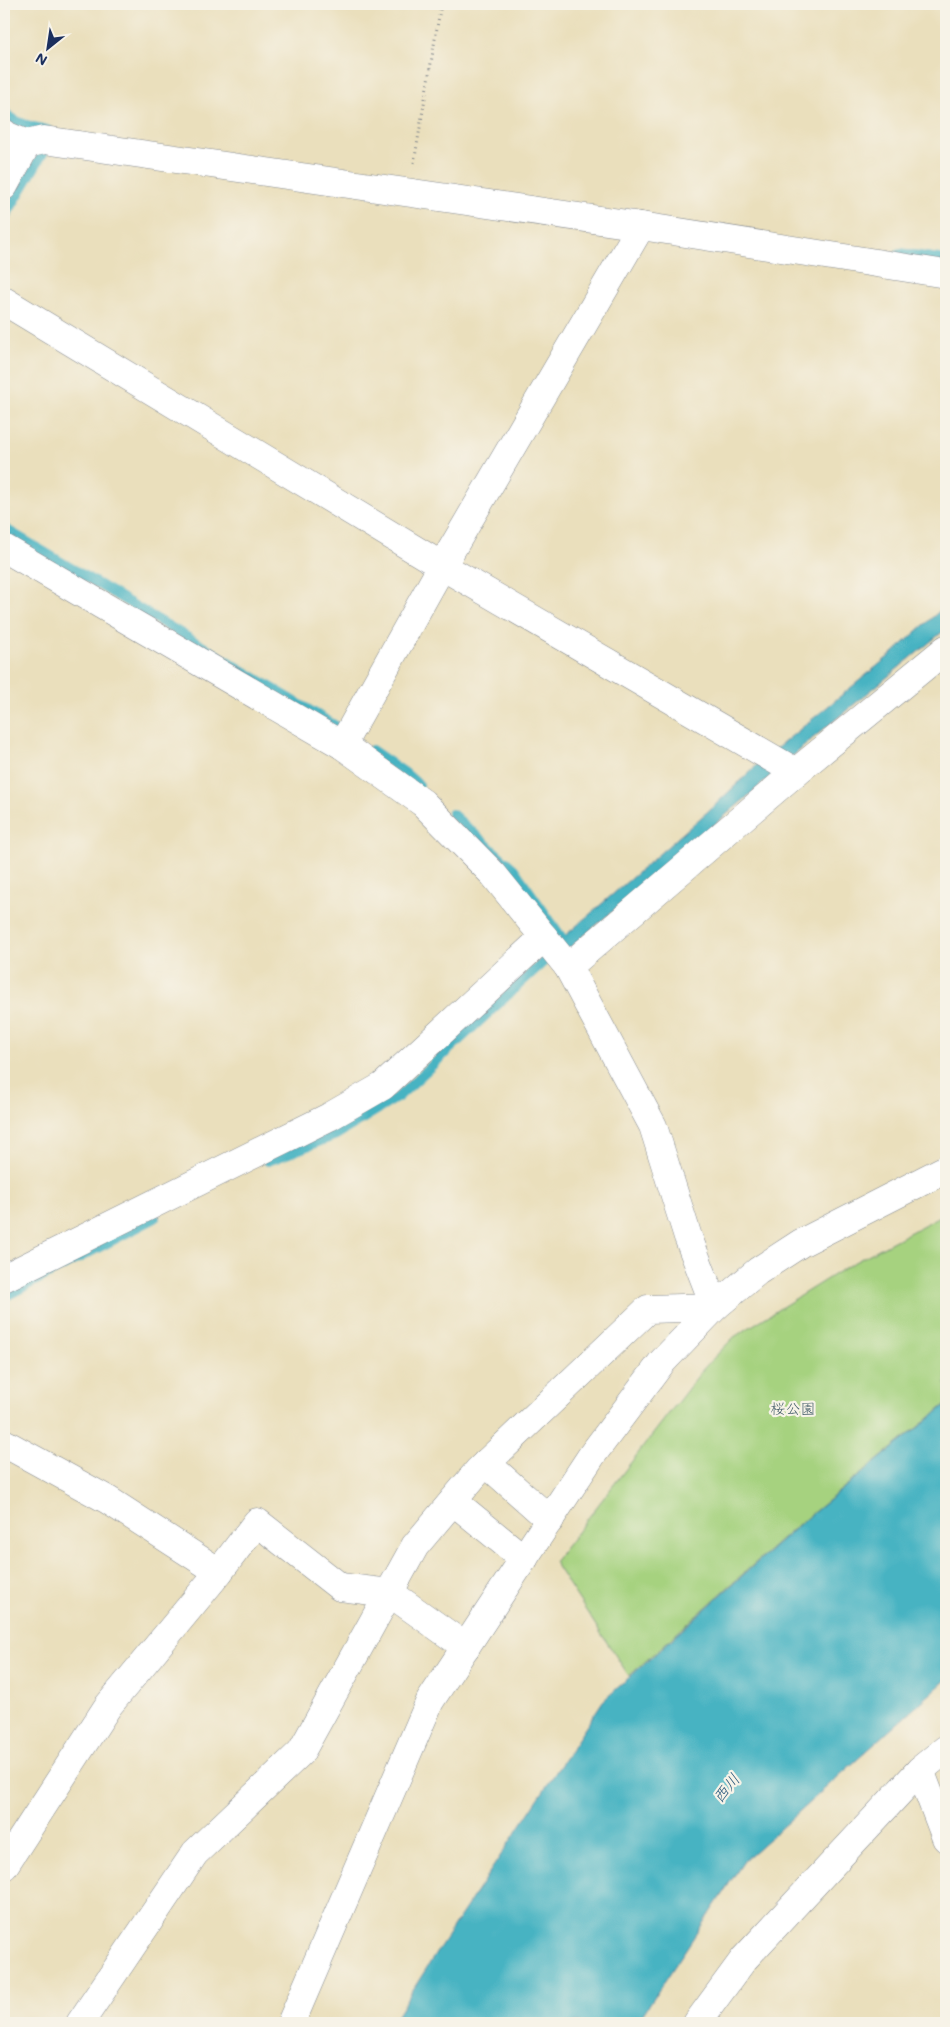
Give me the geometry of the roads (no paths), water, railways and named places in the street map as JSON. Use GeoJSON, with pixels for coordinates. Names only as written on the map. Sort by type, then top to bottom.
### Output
{"type":"FeatureCollection","features":[{"type":"Feature","properties":{"kind":"street"},"geometry":{"type":"LineString","coordinates":[[4,186],[15,138],[44,140],[640,226],[946,274]]}},
{"type":"Feature","properties":{"kind":"street"},"geometry":{"type":"LineString","coordinates":[[342,745],[442,566],[640,226]]}},
{"type":"Feature","properties":{"kind":"street"},"geometry":{"type":"LineString","coordinates":[[4,301],[442,566],[796,772]]}},
{"type":"Feature","properties":{"kind":"street"},"geometry":{"type":"LineString","coordinates":[[4,548],[342,745],[423,803],[493,874],[568,967],[652,1126],[688,1237],[715,1307]]}},
{"type":"Feature","properties":{"kind":"street"},"geometry":{"type":"LineString","coordinates":[[568,967],[796,772],[946,649]]}},
{"type":"Feature","properties":{"kind":"street"},"geometry":{"type":"LineString","coordinates":[[4,1278],[329,1117],[384,1086],[544,937]]}},
{"type":"Feature","properties":{"kind":"street"},"geometry":{"type":"LineString","coordinates":[[291,2023],[430,1701],[592,1455],[662,1362],[715,1307],[758,1271],[801,1243],[946,1169]]}},
{"type":"Feature","properties":{"kind":"street"},"geometry":{"type":"LineString","coordinates":[[80,2023],[195,1853],[301,1752],[415,1546],[486,1463],[648,1309],[715,1307]]}},
{"type":"Feature","properties":{"kind":"street"},"geometry":{"type":"LineString","coordinates":[[4,1443],[108,1500],[220,1572]]}},
{"type":"Feature","properties":{"kind":"street"},"geometry":{"type":"LineString","coordinates":[[486,1463],[550,1520]]}},
{"type":"Feature","properties":{"kind":"street"},"geometry":{"type":"LineString","coordinates":[[453,1501],[524,1558]]}},
{"type":"Feature","properties":{"kind":"street"},"geometry":{"type":"LineString","coordinates":[[4,1866],[108,1706],[220,1572],[257,1522],[340,1587],[390,1593],[466,1647]]}},
{"type":"Feature","properties":{"kind":"street"},"geometry":{"type":"LineString","coordinates":[[697,2023],[744,1959],[920,1770],[946,1749]]}},
{"type":"Feature","properties":{"kind":"street"},"geometry":{"type":"LineString","coordinates":[[920,1770],[946,1838]]}},
{"type":"Feature","properties":{"kind":"water"},"geometry":{"type":"Polygon","coordinates":[[[946,605],[946,629],[813,738],[754,791],[568,949],[558,942],[714,806],[760,762],[893,653],[946,605]]]}},
{"type":"Feature","properties":{"kind":"water","name":"西川"},"geometry":{"type":"Polygon","coordinates":[[[946,1405],[946,1680],[744,1861],[637,2023],[392,2023],[438,1950],[603,1701],[801,1523],[946,1405]]]}},
{"type":"Feature","properties":{"kind":"waterway"},"geometry":{"type":"LineString","coordinates":[[4,110],[11,118],[17,121],[47,130]]}},
{"type":"Feature","properties":{"kind":"waterway"},"geometry":{"type":"LineString","coordinates":[[4,219],[49,143]]}},
{"type":"Feature","properties":{"kind":"waterway"},"geometry":{"type":"LineString","coordinates":[[900,253],[946,260]]}},
{"type":"Feature","properties":{"kind":"waterway"},"geometry":{"type":"LineString","coordinates":[[4,528],[346,732]]}},
{"type":"Feature","properties":{"kind":"waterway"},"geometry":{"type":"LineString","coordinates":[[372,750],[419,785]]}},
{"type":"Feature","properties":{"kind":"waterway"},"geometry":{"type":"LineString","coordinates":[[452,814],[514,869],[565,942]]}},
{"type":"Feature","properties":{"kind":"waterway"},"geometry":{"type":"LineString","coordinates":[[268,1161],[336,1135],[398,1097],[554,952]]}},
{"type":"Feature","properties":{"kind":"waterway"},"geometry":{"type":"LineString","coordinates":[[4,1297],[155,1218]]}},
{"type":"Feature","properties":{"kind":"park label","name":"桜公園"},"geometry":{"type":"Point","coordinates":[793,1409]}}]}
